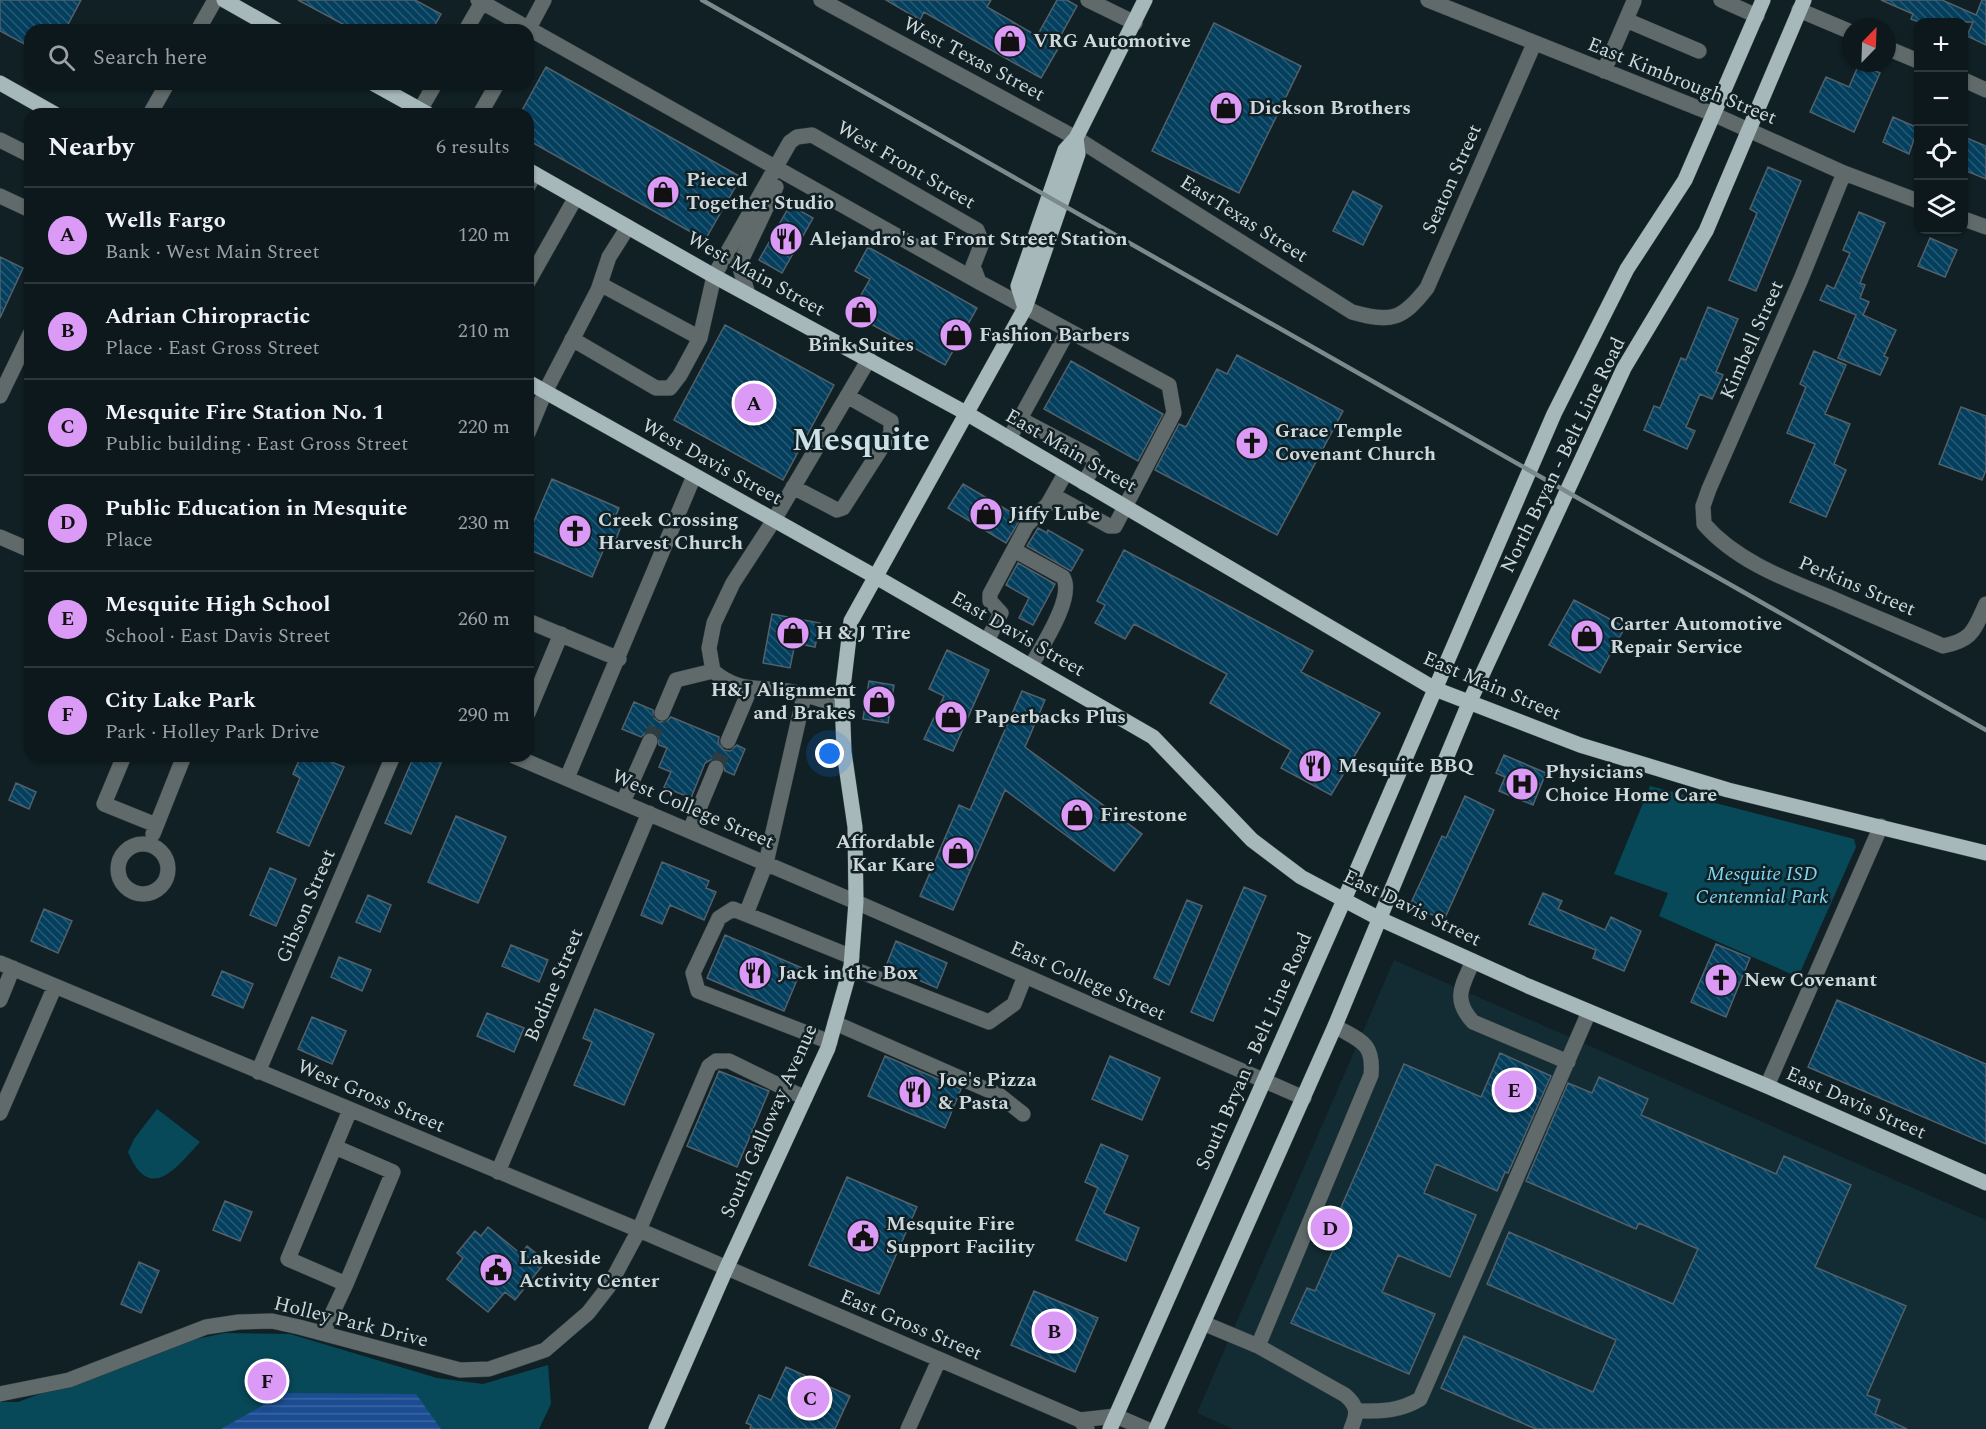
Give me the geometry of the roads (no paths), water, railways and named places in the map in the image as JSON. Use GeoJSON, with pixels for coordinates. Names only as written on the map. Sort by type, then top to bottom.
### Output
{"type":"FeatureCollection","features":[{"type":"Feature","properties":{"kind":"main road"},"geometry":{"type":"LineString","coordinates":[[224,0],[266,24]]}},
{"type":"Feature","properties":{"kind":"main road"},"geometry":{"type":"LineString","coordinates":[[1076,138],[1145,0]]}},
{"type":"Feature","properties":{"kind":"main road","name":"North Bryan - Belt Line Road"},"geometry":{"type":"LineString","coordinates":[[1435,689],[1554,414],[1627,269],[1685,180],[1763,0]]}},
{"type":"Feature","properties":{"kind":"main road","name":"North Bryan - Belt Line Road"},"geometry":{"type":"LineString","coordinates":[[1469,703],[1624,368],[1694,254],[1801,5]]}},
{"type":"Feature","properties":{"kind":"main road"},"geometry":{"type":"LineString","coordinates":[[0,83],[44,108]]}},
{"type":"Feature","properties":{"kind":"main road"},"geometry":{"type":"LineString","coordinates":[[385,90],[417,108]]}},
{"type":"Feature","properties":{"kind":"main road","name":"South Galloway Avenue"},"geometry":{"type":"LineString","coordinates":[[656,1429],[830,1042],[851,963],[856,902],[855,827],[844,752],[842,706],[851,621],[1025,308],[1078,154],[1076,138]]}},
{"type":"Feature","properties":{"kind":"main road","name":"West Main Street"},"geometry":{"type":"LineString","coordinates":[[534,178],[576,197],[714,276],[966,413]]}},
{"type":"Feature","properties":{"kind":"main road","name":"West Davis Street"},"geometry":{"type":"LineString","coordinates":[[534,386],[876,577]]}},
{"type":"Feature","properties":{"kind":"main road","name":"East Main Street"},"geometry":{"type":"LineString","coordinates":[[966,413],[1435,689],[1580,745],[1728,790],[1986,853]]}},
{"type":"Feature","properties":{"kind":"main road","name":"East Davis Street"},"geometry":{"type":"LineString","coordinates":[[876,577],[1153,737],[1252,840],[1301,877],[1380,919],[1473,961],[1767,1086],[1986,1183]]}},
{"type":"Feature","properties":{"kind":"main road","name":"South Bryan - Belt Line Road"},"geometry":{"type":"LineString","coordinates":[[1113,1422],[1435,689]]}},
{"type":"Feature","properties":{"kind":"main road"},"geometry":{"type":"LineString","coordinates":[[1156,1429],[1304,1098],[1469,703]]}},
{"type":"Feature","properties":{"kind":"street"},"geometry":{"type":"LineString","coordinates":[[201,24],[215,0]]}},
{"type":"Feature","properties":{"kind":"street"},"geometry":{"type":"LineString","coordinates":[[531,24],[544,0]]}},
{"type":"Feature","properties":{"kind":"street","name":"West Texas Street"},"geometry":{"type":"LineString","coordinates":[[821,0],[1076,138]]}},
{"type":"Feature","properties":{"kind":"street"},"geometry":{"type":"LineString","coordinates":[[1088,0],[1135,23]]}},
{"type":"Feature","properties":{"kind":"street","name":"East Kimbrough Street"},"geometry":{"type":"LineString","coordinates":[[1428,0],[1713,114],[1844,173],[1914,199]]}},
{"type":"Feature","properties":{"kind":"street"},"geometry":{"type":"LineString","coordinates":[[1721,0],[1756,16]]}},
{"type":"Feature","properties":{"kind":"street"},"geometry":{"type":"LineString","coordinates":[[469,24],[480,1],[519,24]]}},
{"type":"Feature","properties":{"kind":"street"},"geometry":{"type":"LineString","coordinates":[[1604,71],[1634,1]]}},
{"type":"Feature","properties":{"kind":"street"},"geometry":{"type":"LineString","coordinates":[[1801,5],[1842,28]]}},
{"type":"Feature","properties":{"kind":"street"},"geometry":{"type":"LineString","coordinates":[[1626,20],[1699,51]]}},
{"type":"Feature","properties":{"kind":"street"},"geometry":{"type":"LineString","coordinates":[[534,32],[1025,308],[1168,385],[1174,414],[1115,526],[1109,526],[1053,495]]}},
{"type":"Feature","properties":{"kind":"street","name":"Seaton Street"},"geometry":{"type":"LineString","coordinates":[[1394,319],[1412,307],[1427,288],[1534,44]]}},
{"type":"Feature","properties":{"kind":"street"},"geometry":{"type":"LineString","coordinates":[[1896,52],[1914,59]]}},
{"type":"Feature","properties":{"kind":"street"},"geometry":{"type":"LineString","coordinates":[[1968,83],[1986,90]]}},
{"type":"Feature","properties":{"kind":"street"},"geometry":{"type":"LineString","coordinates":[[153,108],[164,90]]}},
{"type":"Feature","properties":{"kind":"street"},"geometry":{"type":"LineString","coordinates":[[426,108],[433,90]]}},
{"type":"Feature","properties":{"kind":"street"},"geometry":{"type":"LineString","coordinates":[[483,108],[494,90]]}},
{"type":"Feature","properties":{"kind":"street","name":"West Front Street"},"geometry":{"type":"LineString","coordinates":[[780,170],[790,142],[797,137],[812,135],[977,230],[982,243],[973,266],[979,282]]}},
{"type":"Feature","properties":{"kind":"street","name":"EastTexas Street"},"geometry":{"type":"LineString","coordinates":[[1076,138],[1352,312],[1373,318],[1394,319]]}},
{"type":"Feature","properties":{"kind":"street"},"geometry":{"type":"LineString","coordinates":[[0,140],[24,151]]}},
{"type":"Feature","properties":{"kind":"street"},"geometry":{"type":"LineString","coordinates":[[572,339],[656,388],[670,388],[680,375],[700,338],[714,276],[780,170]]}},
{"type":"Feature","properties":{"kind":"street"},"geometry":{"type":"LineString","coordinates":[[748,294],[739,265],[780,170]]}},
{"type":"Feature","properties":{"kind":"street","name":"Kimbell Street"},"geometry":{"type":"LineString","coordinates":[[1704,524],[1703,506],[1709,489],[1801,279],[1844,173]]}},
{"type":"Feature","properties":{"kind":"street"},"geometry":{"type":"LineString","coordinates":[[0,196],[24,207]]}},
{"type":"Feature","properties":{"kind":"street"},"geometry":{"type":"LineString","coordinates":[[534,271],[576,197]]}},
{"type":"Feature","properties":{"kind":"street"},"geometry":{"type":"LineString","coordinates":[[1968,220],[1986,227]]}},
{"type":"Feature","properties":{"kind":"street"},"geometry":{"type":"LineString","coordinates":[[534,419],[545,392],[600,284],[609,257],[628,227]]}},
{"type":"Feature","properties":{"kind":"street"},"geometry":{"type":"LineString","coordinates":[[600,284],[700,338]]}},
{"type":"Feature","properties":{"kind":"street"},"geometry":{"type":"LineString","coordinates":[[1009,439],[1068,331]]}},
{"type":"Feature","properties":{"kind":"street"},"geometry":{"type":"LineString","coordinates":[[0,396],[24,346]]}},
{"type":"Feature","properties":{"kind":"street"},"geometry":{"type":"LineString","coordinates":[[842,706],[789,691],[750,689],[727,682],[713,670],[709,648],[714,623],[733,582],[774,520],[869,359]]}},
{"type":"Feature","properties":{"kind":"street"},"geometry":{"type":"LineString","coordinates":[[793,487],[837,510],[843,508],[891,433],[891,421],[847,396]]}},
{"type":"Feature","properties":{"kind":"street"},"geometry":{"type":"LineString","coordinates":[[1020,419],[1092,457],[1095,464],[1084,483]]}},
{"type":"Feature","properties":{"kind":"street"},"geometry":{"type":"LineString","coordinates":[[987,641],[1001,614],[990,601],[990,594],[1027,525],[1048,504],[1066,472]]}},
{"type":"Feature","properties":{"kind":"street"},"geometry":{"type":"LineString","coordinates":[[567,778],[694,476]]}},
{"type":"Feature","properties":{"kind":"street","name":"Perkins Street"},"geometry":{"type":"LineString","coordinates":[[1704,524],[1718,540],[1744,558],[1796,583],[1943,646],[1962,642],[1972,634],[1986,604]]}},
{"type":"Feature","properties":{"kind":"street"},"geometry":{"type":"LineString","coordinates":[[0,537],[24,547]]}},
{"type":"Feature","properties":{"kind":"street"},"geometry":{"type":"LineString","coordinates":[[1014,550],[1063,577],[1068,585],[1066,599],[1031,666]]}},
{"type":"Feature","properties":{"kind":"street"},"geometry":{"type":"LineString","coordinates":[[534,623],[619,658]]}},
{"type":"Feature","properties":{"kind":"street"},"geometry":{"type":"LineString","coordinates":[[534,699],[561,634]]}},
{"type":"Feature","properties":{"kind":"street"},"geometry":{"type":"LineString","coordinates":[[662,713],[676,680],[713,670]]}},
{"type":"Feature","properties":{"kind":"street"},"geometry":{"type":"LineString","coordinates":[[728,741],[750,689]]}},
{"type":"Feature","properties":{"kind":"street"},"geometry":{"type":"LineString","coordinates":[[746,914],[765,863],[804,696]]}},
{"type":"Feature","properties":{"kind":"street"},"geometry":{"type":"LineString","coordinates":[[623,802],[650,741]]}},
{"type":"Feature","properties":{"kind":"street"},"geometry":{"type":"LineString","coordinates":[[122,762],[104,804],[156,825]]}},
{"type":"Feature","properties":{"kind":"street"},"geometry":{"type":"LineString","coordinates":[[148,844],[182,762]]}},
{"type":"Feature","properties":{"kind":"street","name":"Gibson Street"},"geometry":{"type":"LineString","coordinates":[[258,1072],[390,762]]}},
{"type":"Feature","properties":{"kind":"street","name":"West College Street"},"geometry":{"type":"LineString","coordinates":[[528,762],[856,902]]}},
{"type":"Feature","properties":{"kind":"street"},"geometry":{"type":"LineString","coordinates":[[690,830],[717,768]]}},
{"type":"Feature","properties":{"kind":"street","name":"Bodine Street"},"geometry":{"type":"LineString","coordinates":[[498,1172],[649,813]]}},
{"type":"Feature","properties":{"kind":"street"},"geometry":{"type":"LineString","coordinates":[[1767,1086],[1881,826]]}},
{"type":"Feature","properties":{"kind":"street","name":"East College Street"},"geometry":{"type":"LineString","coordinates":[[856,902],[1304,1098]]}},
{"type":"Feature","properties":{"kind":"street"},"geometry":{"type":"LineString","coordinates":[[830,1042],[698,990],[693,973],[719,918],[733,909],[746,914],[989,1023],[1014,1004],[1025,976]]}},
{"type":"Feature","properties":{"kind":"street"},"geometry":{"type":"LineString","coordinates":[[1473,961],[1463,983],[1459,1000],[1463,1011],[1473,1022],[1568,1062]]}},
{"type":"Feature","properties":{"kind":"street"},"geometry":{"type":"LineString","coordinates":[[0,1000],[7,966]]}},
{"type":"Feature","properties":{"kind":"street","name":"West Gross Street"},"geometry":{"type":"LineString","coordinates":[[7,966],[639,1230],[726,1269]]}},
{"type":"Feature","properties":{"kind":"street"},"geometry":{"type":"LineString","coordinates":[[0,1113],[55,986]]}},
{"type":"Feature","properties":{"kind":"street"},"geometry":{"type":"LineString","coordinates":[[1356,1410],[1390,1411],[1406,1407],[1420,1399],[1589,1012]]}},
{"type":"Feature","properties":{"kind":"street"},"geometry":{"type":"LineString","coordinates":[[835,1023],[999,1095],[1023,1114]]}},
{"type":"Feature","properties":{"kind":"street"},"geometry":{"type":"LineString","coordinates":[[1258,1346],[1371,1075],[1373,1058],[1367,1045],[1335,1026]]}},
{"type":"Feature","properties":{"kind":"street","name":"Holley Park Drive"},"geometry":{"type":"LineString","coordinates":[[0,1395],[69,1380],[206,1327],[239,1322],[272,1321],[460,1370],[489,1369],[545,1350],[588,1313],[609,1286],[639,1230],[709,1066],[716,1061],[729,1061],[805,1098]]}},
{"type":"Feature","properties":{"kind":"street"},"geometry":{"type":"LineString","coordinates":[[346,1284],[288,1259],[350,1110]]}},
{"type":"Feature","properties":{"kind":"street"},"geometry":{"type":"LineString","coordinates":[[323,1333],[393,1172],[335,1147]]}},
{"type":"Feature","properties":{"kind":"street","name":"East Gross Street"},"geometry":{"type":"LineString","coordinates":[[726,1269],[1083,1424],[1113,1422],[1146,1429]]}},
{"type":"Feature","properties":{"kind":"street"},"geometry":{"type":"LineString","coordinates":[[1203,1323],[1258,1346],[1345,1395],[1355,1404],[1357,1415],[1351,1429]]}},
{"type":"Feature","properties":{"kind":"street"},"geometry":{"type":"LineString","coordinates":[[908,1429],[939,1360]]}},
{"type":"Feature","properties":{"kind":"water"},"geometry":{"type":"Polygon","coordinates":[[[285,1393],[416,1394],[441,1429],[221,1429],[285,1393]]]}},
{"type":"Feature","properties":{"kind":"tunnel"},"geometry":{"type":"LineString","coordinates":[[650,741],[662,713]]}},
{"type":"Feature","properties":{"kind":"tunnel"},"geometry":{"type":"LineString","coordinates":[[716,768],[728,741]]}},
{"type":"Feature","properties":{"kind":"railway"},"geometry":{"type":"LineString","coordinates":[[702,0],[1986,730]]}},
{"type":"Feature","properties":{"kind":"place","name":"VRG Automotive"},"geometry":{"type":"Point","coordinates":[1010,41]}},
{"type":"Feature","properties":{"kind":"place","name":"Dickson Brothers"},"geometry":{"type":"Point","coordinates":[1226,108]}},
{"type":"Feature","properties":{"kind":"place","name":"Pieced Together Studio"},"geometry":{"type":"Point","coordinates":[663,192]}},
{"type":"Feature","properties":{"kind":"place","name":"Alejandro's at Front Street Station"},"geometry":{"type":"Point","coordinates":[786,239]}},
{"type":"Feature","properties":{"kind":"place","name":"Bink Suites"},"geometry":{"type":"Point","coordinates":[861,312]}},
{"type":"Feature","properties":{"kind":"place","name":"Fashion Barbers"},"geometry":{"type":"Point","coordinates":[956,335]}},
{"type":"Feature","properties":{"kind":"place","name":"Wells Fargo"},"geometry":{"type":"Point","coordinates":[754,403]}},
{"type":"Feature","properties":{"kind":"place","name":"Grace Temple Covenant Church"},"geometry":{"type":"Point","coordinates":[1252,443]}},
{"type":"Feature","properties":{"kind":"place","name":"Jiffy Lube"},"geometry":{"type":"Point","coordinates":[986,514]}},
{"type":"Feature","properties":{"kind":"place","name":"Creek Crossing Harvest Church"},"geometry":{"type":"Point","coordinates":[575,531]}},
{"type":"Feature","properties":{"kind":"place","name":"H & J Tire"},"geometry":{"type":"Point","coordinates":[793,633]}},
{"type":"Feature","properties":{"kind":"place","name":"Carter Automotive Repair Service"},"geometry":{"type":"Point","coordinates":[1587,636]}},
{"type":"Feature","properties":{"kind":"place","name":"H&J Alignment and Brakes"},"geometry":{"type":"Point","coordinates":[879,702]}},
{"type":"Feature","properties":{"kind":"place","name":"Paperbacks Plus"},"geometry":{"type":"Point","coordinates":[951,717]}},
{"type":"Feature","properties":{"kind":"place","name":"Mesquite BBQ"},"geometry":{"type":"Point","coordinates":[1315,766]}},
{"type":"Feature","properties":{"kind":"place","name":"Physicians Choice Home Care"},"geometry":{"type":"Point","coordinates":[1522,784]}},
{"type":"Feature","properties":{"kind":"place","name":"Firestone"},"geometry":{"type":"Point","coordinates":[1077,815]}},
{"type":"Feature","properties":{"kind":"place","name":"Affordable Kar Kare"},"geometry":{"type":"Point","coordinates":[958,853]}},
{"type":"Feature","properties":{"kind":"place","name":"Jack in the Box"},"geometry":{"type":"Point","coordinates":[755,973]}},
{"type":"Feature","properties":{"kind":"place","name":"New Covenant"},"geometry":{"type":"Point","coordinates":[1721,980]}},
{"type":"Feature","properties":{"kind":"place","name":"Mesquite High School"},"geometry":{"type":"Point","coordinates":[1514,1090]}},
{"type":"Feature","properties":{"kind":"place","name":"Joe's Pizza & Pasta"},"geometry":{"type":"Point","coordinates":[915,1092]}},
{"type":"Feature","properties":{"kind":"place","name":"Public Education in Mesquite"},"geometry":{"type":"Point","coordinates":[1330,1228]}},
{"type":"Feature","properties":{"kind":"place","name":"Mesquite Fire Support Facility"},"geometry":{"type":"Point","coordinates":[863,1236]}},
{"type":"Feature","properties":{"kind":"place","name":"Lakeside Activity Center"},"geometry":{"type":"Point","coordinates":[496,1270]}},
{"type":"Feature","properties":{"kind":"place","name":"Adrian Chiropractic"},"geometry":{"type":"Point","coordinates":[1054,1331]}},
{"type":"Feature","properties":{"kind":"place","name":"City Lake Park"},"geometry":{"type":"Point","coordinates":[267,1381]}},
{"type":"Feature","properties":{"kind":"place","name":"Mesquite Fire Station No. 1"},"geometry":{"type":"Point","coordinates":[810,1398]}},
{"type":"Feature","properties":{"kind":"district","name":"Mesquite"},"geometry":{"type":"Point","coordinates":[861,440]}},
{"type":"Feature","properties":{"kind":"park label","name":"Mesquite ISD Centennial Park"},"geometry":{"type":"Point","coordinates":[1762,886]}}]}
